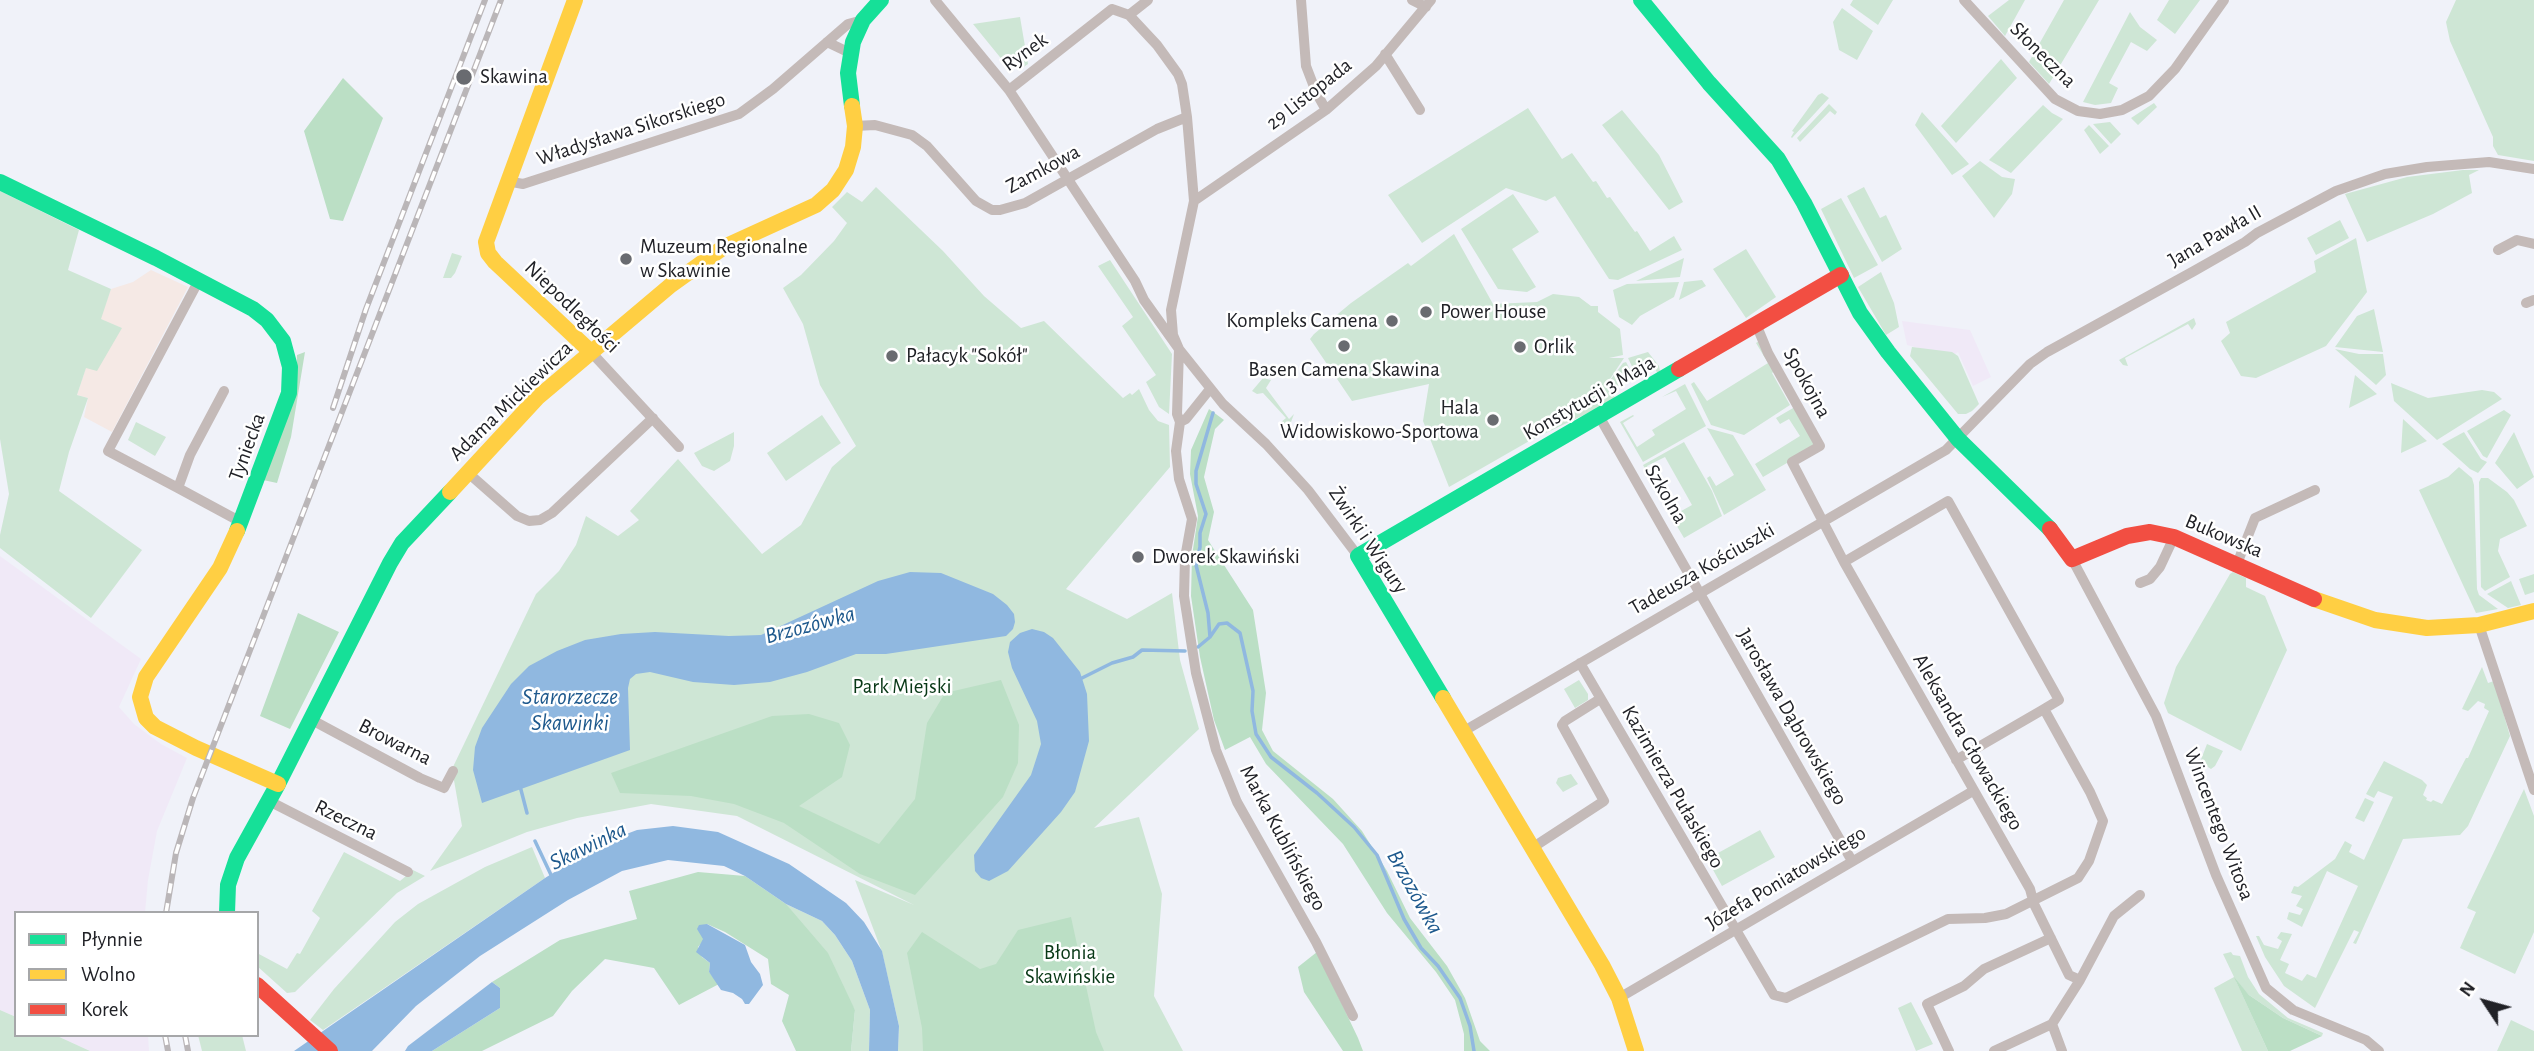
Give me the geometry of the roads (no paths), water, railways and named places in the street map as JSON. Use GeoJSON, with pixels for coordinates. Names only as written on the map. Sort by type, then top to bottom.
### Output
{"type":"FeatureCollection","features":[{"type":"Feature","properties":{"kind":"street","name":"Niepodległości"},"geometry":{"type":"LineString","coordinates":[[575,0],[486,238],[488,253],[591,352],[679,447]]}},
{"type":"Feature","properties":{"kind":"street","name":"Adama Mickiewicza"},"geometry":{"type":"LineString","coordinates":[[227,911],[228,885],[234,864],[312,720],[396,552],[417,525],[537,398],[685,274],[713,254],[823,200],[837,184],[846,170],[853,147],[855,125],[848,73],[850,53],[863,20],[880,0]]}},
{"type":"Feature","properties":{"kind":"street","name":"Rynek"},"geometry":{"type":"LineString","coordinates":[[935,0],[1009,90],[1108,5]]}},
{"type":"Feature","properties":{"kind":"street"},"geometry":{"type":"LineString","coordinates":[[1129,15],[1148,0]]}},
{"type":"Feature","properties":{"kind":"street"},"geometry":{"type":"LineString","coordinates":[[1301,0],[1306,66],[1326,110]]}},
{"type":"Feature","properties":{"kind":"street"},"geometry":{"type":"LineString","coordinates":[[1412,0],[1428,4]]}},
{"type":"Feature","properties":{"kind":"street"},"geometry":{"type":"LineString","coordinates":[[1641,0],[1778,159],[1804,202],[1860,313],[1872,330],[1958,439],[2056,535],[2071,559]]}},
{"type":"Feature","properties":{"kind":"street","name":"Słoneczna"},"geometry":{"type":"LineString","coordinates":[[1964,0],[2055,99],[2078,111],[2101,114],[2122,110],[2149,96],[2175,69],[2224,0]]}},
{"type":"Feature","properties":{"kind":"street","name":"29 Listopada"},"geometry":{"type":"LineString","coordinates":[[1194,201],[1326,110],[1385,54],[1428,4]]}},
{"type":"Feature","properties":{"kind":"street"},"geometry":{"type":"LineString","coordinates":[[1108,5],[1129,15],[1178,74],[1182,83],[1182,119],[1194,201],[1171,310],[1172,327],[1179,349]]}},
{"type":"Feature","properties":{"kind":"street","name":"Władysława Sikorskiego"},"geometry":{"type":"LineString","coordinates":[[507,181],[523,184],[738,114],[773,89],[848,24],[863,20]]}},
{"type":"Feature","properties":{"kind":"street"},"geometry":{"type":"LineString","coordinates":[[827,42],[850,53]]}},
{"type":"Feature","properties":{"kind":"street"},"geometry":{"type":"LineString","coordinates":[[1385,54],[1420,110]]}},
{"type":"Feature","properties":{"kind":"street","name":"Żwirki i Wigury"},"geometry":{"type":"LineString","coordinates":[[1009,90],[1150,309],[1179,349],[1210,389],[1308,490],[1358,556],[1536,846],[1619,998],[1636,1051]]}},
{"type":"Feature","properties":{"kind":"street","name":"Zamkowa"},"geometry":{"type":"LineString","coordinates":[[855,125],[875,125],[912,135],[936,155],[971,197],[992,210],[1015,207],[1182,119]]}},
{"type":"Feature","properties":{"kind":"street","name":"Jana Pawła II"},"geometry":{"type":"LineString","coordinates":[[1958,439],[2030,364],[2047,352],[2336,191],[2385,174],[2427,167],[2490,162],[2534,169]]}},
{"type":"Feature","properties":{"kind":"street","name":"Tyniecka"},"geometry":{"type":"LineString","coordinates":[[0,183],[253,309],[267,320],[283,341],[290,367],[289,393],[241,522],[219,568],[146,677],[141,690],[141,704],[149,722],[163,732],[278,784]]}},
{"type":"Feature","properties":{"kind":"street"},"geometry":{"type":"LineString","coordinates":[[2498,250],[2517,240],[2534,244]]}},
{"type":"Feature","properties":{"kind":"street","name":"Konstytucji 3 Maja"},"geometry":{"type":"LineString","coordinates":[[1358,556],[1841,275]]}},
{"type":"Feature","properties":{"kind":"street"},"geometry":{"type":"LineString","coordinates":[[199,280],[108,452],[241,522]]}},
{"type":"Feature","properties":{"kind":"street"},"geometry":{"type":"LineString","coordinates":[[1150,309],[1171,310]]}},
{"type":"Feature","properties":{"kind":"street","name":"Spokojna"},"geometry":{"type":"LineString","coordinates":[[1756,324],[1768,353],[1820,446],[1791,462],[1822,520]]}},
{"type":"Feature","properties":{"kind":"street","name":"Marka Kublińskiego"},"geometry":{"type":"LineString","coordinates":[[1179,349],[1177,414],[1180,422],[1176,451],[1178,479],[1192,519],[1185,558],[1184,596],[1196,673],[1216,750],[1237,802],[1316,942],[1353,1016]]}},
{"type":"Feature","properties":{"kind":"street"},"geometry":{"type":"LineString","coordinates":[[1180,422],[1186,419],[1210,389]]}},
{"type":"Feature","properties":{"kind":"street"},"geometry":{"type":"LineString","coordinates":[[178,488],[190,455],[224,391]]}},
{"type":"Feature","properties":{"kind":"street","name":"Szkolna"},"geometry":{"type":"LineString","coordinates":[[1599,416],[1700,592]]}},
{"type":"Feature","properties":{"kind":"street"},"geometry":{"type":"LineString","coordinates":[[467,472],[517,516],[529,521],[540,520],[552,513],[653,418]]}},
{"type":"Feature","properties":{"kind":"street","name":"Tadeusza Kościuszki"},"geometry":{"type":"LineString","coordinates":[[1464,732],[1822,520],[1946,450],[1958,439]]}},
{"type":"Feature","properties":{"kind":"street"},"geometry":{"type":"LineString","coordinates":[[2236,564],[2255,518],[2315,490]]}},
{"type":"Feature","properties":{"kind":"street"},"geometry":{"type":"LineString","coordinates":[[1844,562],[1948,501],[2059,699],[1956,760]]}},
{"type":"Feature","properties":{"kind":"street","name":"Aleksandra Głowackiego"},"geometry":{"type":"LineString","coordinates":[[1822,520],[2034,899],[2069,975],[2080,980]]}},
{"type":"Feature","properties":{"kind":"street","name":"Bukowska"},"geometry":{"type":"LineString","coordinates":[[2071,559],[2127,536],[2150,532],[2174,537],[2339,609],[2375,620],[2427,628],[2479,625],[2534,611]]}},
{"type":"Feature","properties":{"kind":"street"},"geometry":{"type":"LineString","coordinates":[[2140,583],[2150,579],[2160,568],[2174,537]]}},
{"type":"Feature","properties":{"kind":"street","name":"Wincentego Witosa"},"geometry":{"type":"LineString","coordinates":[[2071,559],[2156,716],[2216,875],[2266,988],[2293,1010],[2366,1040],[2379,1051]]}},
{"type":"Feature","properties":{"kind":"street","name":"Jarosława Dąbrowskiego"},"geometry":{"type":"LineString","coordinates":[[1700,592],[1852,861]]}},
{"type":"Feature","properties":{"kind":"street"},"geometry":{"type":"LineString","coordinates":[[2479,625],[2534,790]]}},
{"type":"Feature","properties":{"kind":"street","name":"Kazimierza Pułaskiego"},"geometry":{"type":"LineString","coordinates":[[1580,663],[1734,931],[1774,995],[1786,998],[1948,919],[1994,917],[2078,878],[2084,871],[2102,821],[2090,792],[2044,709]]}},
{"type":"Feature","properties":{"kind":"street"},"geometry":{"type":"LineString","coordinates":[[1536,846],[1604,802],[1562,725],[1600,699]]}},
{"type":"Feature","properties":{"kind":"street","name":"Browarna"},"geometry":{"type":"LineString","coordinates":[[312,720],[420,778],[444,788],[453,771]]}},
{"type":"Feature","properties":{"kind":"street","name":"Józefa Poniatowskiego"},"geometry":{"type":"LineString","coordinates":[[1619,998],[1973,791]]}},
{"type":"Feature","properties":{"kind":"street","name":"Rzeczna"},"geometry":{"type":"LineString","coordinates":[[269,801],[408,872]]}},
{"type":"Feature","properties":{"kind":"street"},"geometry":{"type":"LineString","coordinates":[[1994,1051],[2052,1024],[2080,980],[2114,916],[2140,895]]}},
{"type":"Feature","properties":{"kind":"street"},"geometry":{"type":"LineString","coordinates":[[1949,1051],[1927,1004],[1964,986],[1984,969],[2050,938]]}},
{"type":"Feature","properties":{"kind":"street"},"geometry":{"type":"LineString","coordinates":[[259,987],[330,1051]]}},
{"type":"Feature","properties":{"kind":"street"},"geometry":{"type":"LineString","coordinates":[[2052,1024],[2062,1051]]}},
{"type":"Feature","properties":{"kind":"water","name":"Starorzecze Skawinki"},"geometry":{"type":"Polygon","coordinates":[[[910,572],[941,573],[993,594],[1014,614],[1013,629],[1006,636],[886,654],[856,654],[770,682],[734,685],[693,682],[650,672],[636,674],[630,679],[628,688],[630,750],[482,803],[473,770],[475,747],[482,728],[511,684],[529,666],[585,640],[621,634],[655,632],[761,635],[878,581],[910,572]]]}},
{"type":"Feature","properties":{"kind":"water"},"geometry":{"type":"Polygon","coordinates":[[[1032,629],[1053,638],[1080,672],[1087,694],[1089,741],[1075,792],[1061,812],[1008,871],[989,881],[981,878],[975,871],[974,855],[1031,775],[1041,744],[1037,721],[1012,668],[1008,652],[1010,642],[1020,633],[1032,629]]]}},
{"type":"Feature","properties":{"kind":"water"},"geometry":{"type":"Polygon","coordinates":[[[673,826],[718,832],[789,864],[846,903],[864,922],[882,951],[899,1026],[898,1051],[869,1051],[870,1010],[852,961],[822,921],[786,904],[745,876],[724,866],[668,860],[622,871],[568,900],[480,956],[416,1006],[372,1051],[294,1051],[545,878],[600,844],[637,830],[673,826]]]}},
{"type":"Feature","properties":{"kind":"water"},"geometry":{"type":"Polygon","coordinates":[[[707,924],[745,945],[763,985],[749,1004],[745,1004],[733,993],[721,990],[709,972],[710,963],[696,952],[703,939],[697,929],[699,925],[707,924]]]}},
{"type":"Feature","properties":{"kind":"water"},"geometry":{"type":"Polygon","coordinates":[[[492,982],[500,988],[500,1008],[432,1051],[405,1051],[408,1046],[492,982]]]}},
{"type":"Feature","properties":{"kind":"waterway"},"geometry":{"type":"LineString","coordinates":[[1210,637],[1208,613],[1196,565],[1200,533],[1206,514],[1196,484],[1196,471],[1213,413]]}},
{"type":"Feature","properties":{"kind":"waterway","name":"Brzozówka"},"geometry":{"type":"LineString","coordinates":[[1198,647],[1210,637],[1219,624],[1227,623],[1240,633],[1253,691],[1252,711],[1256,734],[1271,757],[1317,793],[1354,827],[1377,855],[1404,919],[1421,948],[1438,966],[1460,998],[1470,1026],[1474,1051]]}},
{"type":"Feature","properties":{"kind":"waterway","name":"Brzozówka"},"geometry":{"type":"LineString","coordinates":[[1080,679],[1112,663],[1133,657],[1142,650],[1185,651]]}},
{"type":"Feature","properties":{"kind":"waterway","name":"Brzozówka"},"geometry":{"type":"LineString","coordinates":[[520,786],[527,813]]}},
{"type":"Feature","properties":{"kind":"waterway","name":"Brzozówka"},"geometry":{"type":"LineString","coordinates":[[535,841],[552,877]]}},
{"type":"Feature","properties":{"kind":"railway"},"geometry":{"type":"LineString","coordinates":[[333,408],[366,309],[485,0]]}},
{"type":"Feature","properties":{"kind":"railway"},"geometry":{"type":"LineString","coordinates":[[166,911],[176,853],[193,798],[501,0]]}},
{"type":"Feature","properties":{"kind":"railway"},"geometry":{"type":"LineString","coordinates":[[165,1037],[168,1051]]}},
{"type":"Feature","properties":{"kind":"railway"},"geometry":{"type":"LineString","coordinates":[[185,1037],[188,1051]]}},
{"type":"Feature","properties":{"kind":"place","name":"Skawina"},"geometry":{"type":"Point","coordinates":[464,77]}},
{"type":"Feature","properties":{"kind":"place","name":"Muzeum Regionalne w Skawinie"},"geometry":{"type":"Point","coordinates":[626,259]}},
{"type":"Feature","properties":{"kind":"place","name":"Power House"},"geometry":{"type":"Point","coordinates":[1426,312]}},
{"type":"Feature","properties":{"kind":"place","name":"Kompleks Camena"},"geometry":{"type":"Point","coordinates":[1392,321]}},
{"type":"Feature","properties":{"kind":"place","name":"Basen Camena Skawina"},"geometry":{"type":"Point","coordinates":[1344,346]}},
{"type":"Feature","properties":{"kind":"place","name":"Orlik"},"geometry":{"type":"Point","coordinates":[1520,347]}},
{"type":"Feature","properties":{"kind":"place","name":"Pałacyk \"Sokół\""},"geometry":{"type":"Point","coordinates":[892,356]}},
{"type":"Feature","properties":{"kind":"place","name":"Hala Widowiskowo-Sportowa"},"geometry":{"type":"Point","coordinates":[1493,420]}},
{"type":"Feature","properties":{"kind":"place","name":"Dworek Skawiński"},"geometry":{"type":"Point","coordinates":[1138,557]}},
{"type":"Feature","properties":{"kind":"park label","name":"Park Miejski"},"geometry":{"type":"Point","coordinates":[902,687]}},
{"type":"Feature","properties":{"kind":"park label","name":"Błonia Skawińskie"},"geometry":{"type":"Point","coordinates":[1070,965]}},
{"type":"Feature","properties":{"kind":"water label","name":"Skawinka"},"geometry":{"type":"Point","coordinates":[588,846]}}]}
